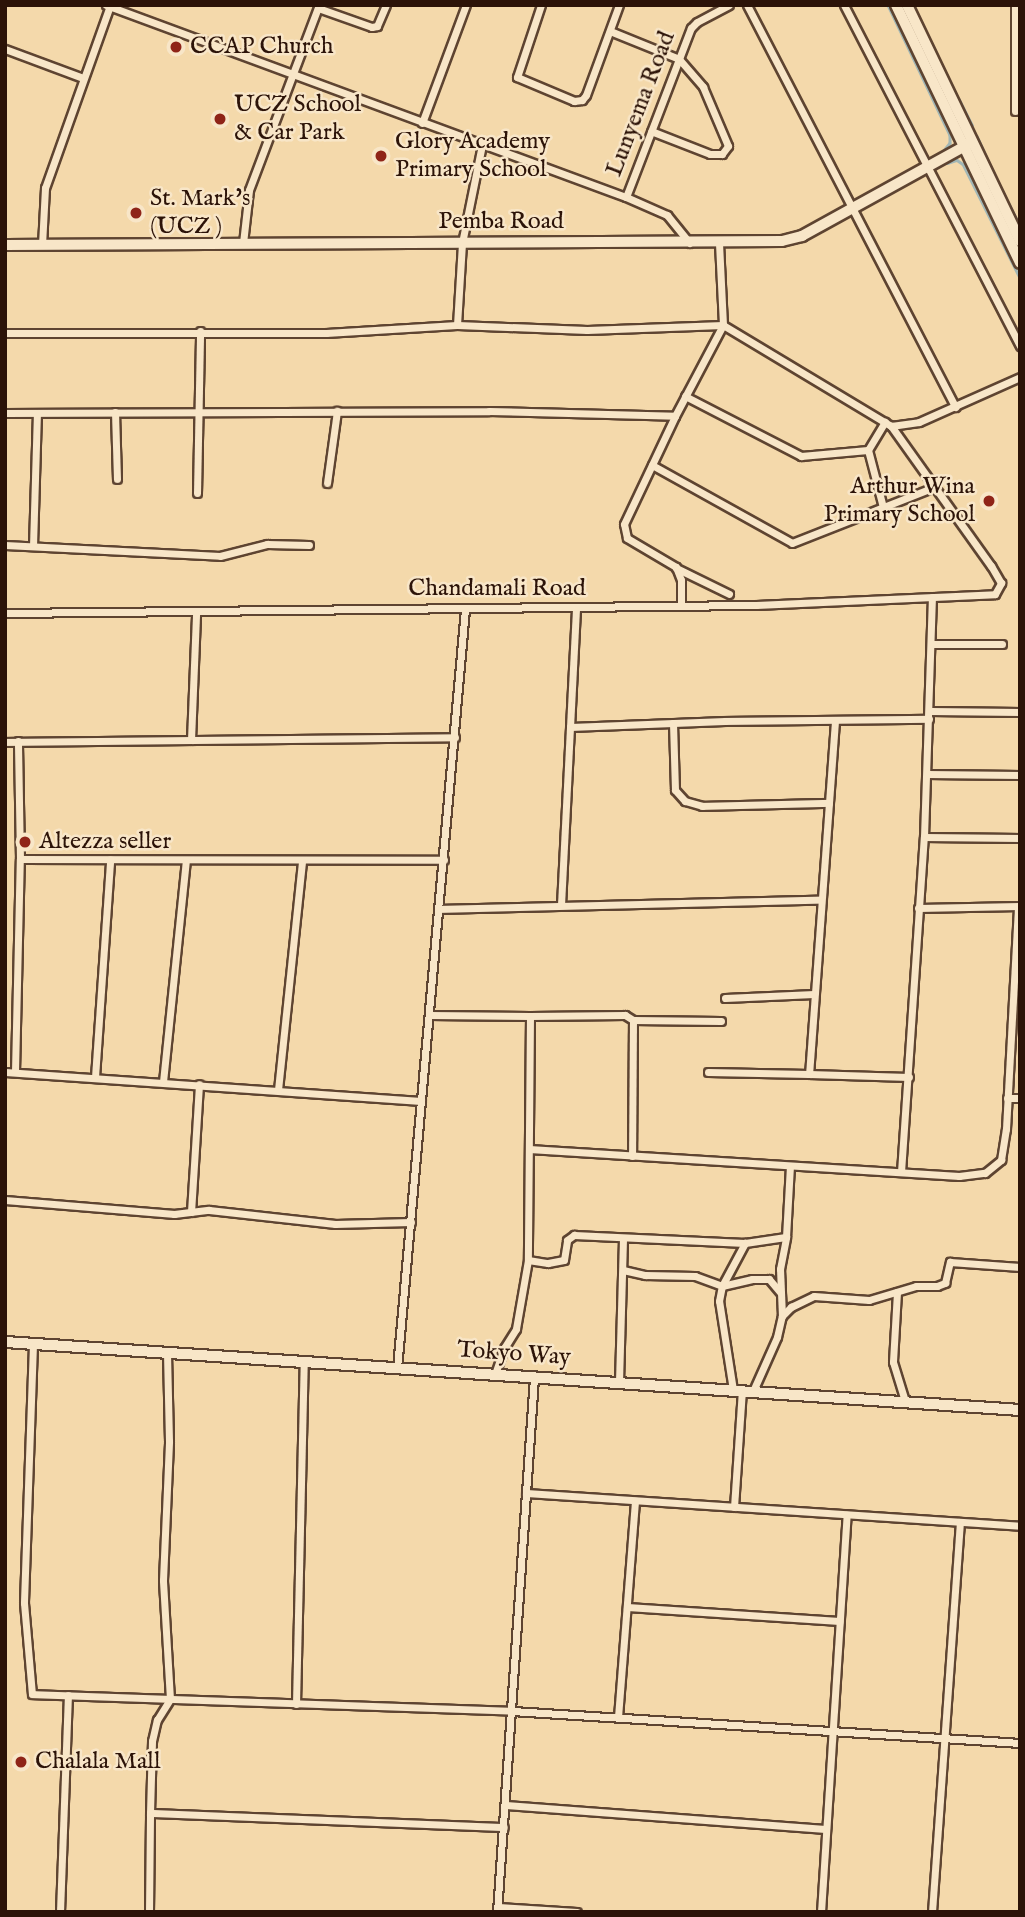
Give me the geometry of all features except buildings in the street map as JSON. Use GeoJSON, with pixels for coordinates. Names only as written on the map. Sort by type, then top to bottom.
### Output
{"type":"FeatureCollection","features":[{"type":"Feature","properties":{"kind":"main road"},"geometry":{"type":"LineString","coordinates":[[895,5],[1020,241]]}},
{"type":"Feature","properties":{"kind":"main road"},"geometry":{"type":"LineString","coordinates":[[907,5],[1020,263]]}},
{"type":"Feature","properties":{"kind":"main road","name":"Pemba Road"},"geometry":{"type":"LineString","coordinates":[[5,245],[719,243],[792,239],[852,210],[968,145]]}},
{"type":"Feature","properties":{"kind":"main road","name":"Tokyo Way"},"geometry":{"type":"LineString","coordinates":[[5,1342],[1020,1410]]}},
{"type":"Feature","properties":{"kind":"street"},"geometry":{"type":"LineString","coordinates":[[243,243],[249,190],[318,7],[372,27],[377,26],[386,5]]}},
{"type":"Feature","properties":{"kind":"street"},"geometry":{"type":"LineString","coordinates":[[422,123],[466,5]]}},
{"type":"Feature","properties":{"kind":"street"},"geometry":{"type":"LineString","coordinates":[[539,6],[517,77],[570,100],[582,100],[619,5]]}},
{"type":"Feature","properties":{"kind":"street","name":"Lunyema Road"},"geometry":{"type":"LineString","coordinates":[[626,197],[694,25],[729,5]]}},
{"type":"Feature","properties":{"kind":"street"},"geometry":{"type":"LineString","coordinates":[[747,5],[955,407]]}},
{"type":"Feature","properties":{"kind":"street"},"geometry":{"type":"LineString","coordinates":[[844,5],[1020,346]]}},
{"type":"Feature","properties":{"kind":"street"},"geometry":{"type":"LineString","coordinates":[[1014,5],[1015,111]]}},
{"type":"Feature","properties":{"kind":"street"},"geometry":{"type":"LineString","coordinates":[[42,245],[41,224],[46,188],[108,6],[626,197],[667,215],[690,243]]}},
{"type":"Feature","properties":{"kind":"street"},"geometry":{"type":"LineString","coordinates":[[610,31],[679,59],[703,87],[728,146],[722,154],[709,154],[652,131]]}},
{"type":"Feature","properties":{"kind":"street"},"geometry":{"type":"LineString","coordinates":[[5,50],[83,78]]}},
{"type":"Feature","properties":{"kind":"street"},"geometry":{"type":"LineString","coordinates":[[457,325],[462,243],[482,145]]}},
{"type":"Feature","properties":{"kind":"street"},"geometry":{"type":"LineString","coordinates":[[719,243],[723,325],[675,416],[624,524],[624,532],[627,538],[676,567],[729,594]]}},
{"type":"Feature","properties":{"kind":"street"},"geometry":{"type":"LineString","coordinates":[[5,333],[327,333],[457,325],[587,330],[723,325],[888,424],[934,487],[792,543],[652,465]]}},
{"type":"Feature","properties":{"kind":"street"},"geometry":{"type":"LineString","coordinates":[[197,493],[200,331]]}},
{"type":"Feature","properties":{"kind":"street"},"geometry":{"type":"LineString","coordinates":[[888,424],[919,422],[1020,377]]}},
{"type":"Feature","properties":{"kind":"street"},"geometry":{"type":"LineString","coordinates":[[685,396],[801,456],[869,450],[888,424]]}},
{"type":"Feature","properties":{"kind":"street"},"geometry":{"type":"LineString","coordinates":[[5,413],[337,411],[675,416]]}},
{"type":"Feature","properties":{"kind":"street"},"geometry":{"type":"LineString","coordinates":[[327,483],[337,411]]}},
{"type":"Feature","properties":{"kind":"street"},"geometry":{"type":"LineString","coordinates":[[116,412],[117,479]]}},
{"type":"Feature","properties":{"kind":"street"},"geometry":{"type":"LineString","coordinates":[[33,546],[37,413]]}},
{"type":"Feature","properties":{"kind":"street"},"geometry":{"type":"LineString","coordinates":[[869,450],[883,507]]}},
{"type":"Feature","properties":{"kind":"street","name":"Chandamali Road"},"geometry":{"type":"LineString","coordinates":[[5,613],[576,609],[990,596],[999,590],[1001,583],[934,487]]}},
{"type":"Feature","properties":{"kind":"street"},"geometry":{"type":"LineString","coordinates":[[5,545],[220,556],[267,544],[309,545]]}},
{"type":"Feature","properties":{"kind":"street"},"geometry":{"type":"LineString","coordinates":[[676,567],[681,580],[681,606]]}},
{"type":"Feature","properties":{"kind":"street"},"geometry":{"type":"LineString","coordinates":[[901,1172],[924,837],[932,597]]}},
{"type":"Feature","properties":{"kind":"street"},"geometry":{"type":"LineString","coordinates":[[397,1368],[465,609]]}},
{"type":"Feature","properties":{"kind":"street"},"geometry":{"type":"LineString","coordinates":[[561,905],[576,609]]}},
{"type":"Feature","properties":{"kind":"street"},"geometry":{"type":"LineString","coordinates":[[191,740],[196,613]]}},
{"type":"Feature","properties":{"kind":"street"},"geometry":{"type":"LineString","coordinates":[[931,644],[1002,644]]}},
{"type":"Feature","properties":{"kind":"street"},"geometry":{"type":"LineString","coordinates":[[570,727],[835,721],[1020,712]]}},
{"type":"Feature","properties":{"kind":"street"},"geometry":{"type":"LineString","coordinates":[[809,1074],[835,721]]}},
{"type":"Feature","properties":{"kind":"street"},"geometry":{"type":"LineString","coordinates":[[673,723],[675,790],[685,801],[702,806],[829,803]]}},
{"type":"Feature","properties":{"kind":"street"},"geometry":{"type":"LineString","coordinates":[[5,741],[455,737]]}},
{"type":"Feature","properties":{"kind":"street"},"geometry":{"type":"LineString","coordinates":[[15,1072],[20,859],[18,741]]}},
{"type":"Feature","properties":{"kind":"street"},"geometry":{"type":"LineString","coordinates":[[927,774],[1020,775]]}},
{"type":"Feature","properties":{"kind":"street"},"geometry":{"type":"LineString","coordinates":[[924,837],[1020,838]]}},
{"type":"Feature","properties":{"kind":"street"},"geometry":{"type":"LineString","coordinates":[[20,859],[444,860]]}},
{"type":"Feature","properties":{"kind":"street"},"geometry":{"type":"LineString","coordinates":[[96,1077],[110,860]]}},
{"type":"Feature","properties":{"kind":"street"},"geometry":{"type":"LineString","coordinates":[[163,1082],[186,861]]}},
{"type":"Feature","properties":{"kind":"street"},"geometry":{"type":"LineString","coordinates":[[278,1090],[302,861]]}},
{"type":"Feature","properties":{"kind":"street"},"geometry":{"type":"LineString","coordinates":[[440,909],[821,900]]}},
{"type":"Feature","properties":{"kind":"street"},"geometry":{"type":"LineString","coordinates":[[529,1149],[973,1176],[994,1168],[1001,1160],[1004,1148],[1019,906],[918,908]]}},
{"type":"Feature","properties":{"kind":"street"},"geometry":{"type":"LineString","coordinates":[[725,998],[814,994]]}},
{"type":"Feature","properties":{"kind":"street"},"geometry":{"type":"LineString","coordinates":[[430,1015],[625,1015],[633,1020],[721,1021]]}},
{"type":"Feature","properties":{"kind":"street"},"geometry":{"type":"LineString","coordinates":[[495,1374],[504,1348],[516,1329],[528,1260],[530,1016]]}},
{"type":"Feature","properties":{"kind":"street"},"geometry":{"type":"LineString","coordinates":[[632,1156],[633,1020]]}},
{"type":"Feature","properties":{"kind":"street"},"geometry":{"type":"LineString","coordinates":[[5,1072],[421,1101]]}},
{"type":"Feature","properties":{"kind":"street"},"geometry":{"type":"LineString","coordinates":[[708,1072],[909,1077]]}},
{"type":"Feature","properties":{"kind":"street"},"geometry":{"type":"LineString","coordinates":[[191,1212],[199,1084]]}},
{"type":"Feature","properties":{"kind":"street"},"geometry":{"type":"LineString","coordinates":[[1007,1098],[1020,1098]]}},
{"type":"Feature","properties":{"kind":"street"},"geometry":{"type":"LineString","coordinates":[[743,1390],[777,1337],[782,1315],[780,1269],[786,1237],[790,1166]]}},
{"type":"Feature","properties":{"kind":"street"},"geometry":{"type":"LineString","coordinates":[[5,1200],[174,1214],[209,1210],[335,1224],[411,1222]]}},
{"type":"Feature","properties":{"kind":"street"},"geometry":{"type":"LineString","coordinates":[[528,1260],[548,1263],[564,1260],[569,1236],[745,1243],[786,1237]]}},
{"type":"Feature","properties":{"kind":"street"},"geometry":{"type":"LineString","coordinates":[[619,1382],[623,1238]]}},
{"type":"Feature","properties":{"kind":"street"},"geometry":{"type":"LineString","coordinates":[[734,1507],[743,1390],[721,1320],[722,1286],[745,1243]]}},
{"type":"Feature","properties":{"kind":"street"},"geometry":{"type":"LineString","coordinates":[[782,1315],[791,1307],[814,1296],[869,1300],[945,1283],[950,1262],[1020,1267]]}},
{"type":"Feature","properties":{"kind":"street"},"geometry":{"type":"LineString","coordinates":[[623,1270],[645,1275],[695,1276],[722,1286],[752,1279],[769,1279],[782,1296]]}},
{"type":"Feature","properties":{"kind":"street"},"geometry":{"type":"LineString","coordinates":[[897,1292],[893,1362],[905,1401]]}},
{"type":"Feature","properties":{"kind":"street"},"geometry":{"type":"LineString","coordinates":[[33,1344],[24,1602],[32,1694],[512,1711],[833,1729],[1020,1743]]}},
{"type":"Feature","properties":{"kind":"street"},"geometry":{"type":"LineString","coordinates":[[149,1912],[152,1741],[157,1720],[170,1699],[163,1580],[169,1441],[167,1353]]}},
{"type":"Feature","properties":{"kind":"street"},"geometry":{"type":"LineString","coordinates":[[296,1703],[304,1362]]}},
{"type":"Feature","properties":{"kind":"street"},"geometry":{"type":"LineString","coordinates":[[534,1377],[497,1909],[577,1912]]}},
{"type":"Feature","properties":{"kind":"street"},"geometry":{"type":"LineString","coordinates":[[526,1493],[1020,1526]]}},
{"type":"Feature","properties":{"kind":"street"},"geometry":{"type":"LineString","coordinates":[[618,1717],[635,1501]]}},
{"type":"Feature","properties":{"kind":"street"},"geometry":{"type":"LineString","coordinates":[[821,1912],[847,1515]]}},
{"type":"Feature","properties":{"kind":"street"},"geometry":{"type":"LineString","coordinates":[[932,1912],[960,1522]]}},
{"type":"Feature","properties":{"kind":"street"},"geometry":{"type":"LineString","coordinates":[[627,1607],[840,1621]]}},
{"type":"Feature","properties":{"kind":"street"},"geometry":{"type":"LineString","coordinates":[[60,1912],[68,1695]]}},
{"type":"Feature","properties":{"kind":"street"},"geometry":{"type":"LineString","coordinates":[[506,1805],[825,1829]]}},
{"type":"Feature","properties":{"kind":"street"},"geometry":{"type":"LineString","coordinates":[[150,1813],[504,1828]]}},
{"type":"Feature","properties":{"kind":"waterway"},"geometry":{"type":"LineString","coordinates":[[888,5],[950,135],[950,143],[942,153]]}},
{"type":"Feature","properties":{"kind":"waterway"},"geometry":{"type":"LineString","coordinates":[[917,13],[926,32]]}},
{"type":"Feature","properties":{"kind":"waterway"},"geometry":{"type":"LineString","coordinates":[[941,63],[956,94]]}},
{"type":"Feature","properties":{"kind":"waterway"},"geometry":{"type":"LineString","coordinates":[[959,99],[972,125]]}},
{"type":"Feature","properties":{"kind":"waterway"},"geometry":{"type":"LineString","coordinates":[[977,136],[995,176]]}},
{"type":"Feature","properties":{"kind":"waterway"},"geometry":{"type":"LineString","coordinates":[[947,163],[957,160],[963,164],[1020,278]]}},
{"type":"Feature","properties":{"kind":"waterway"},"geometry":{"type":"LineString","coordinates":[[1001,188],[1020,226]]}},
{"type":"Feature","properties":{"kind":"place","name":"CCAP Church"},"geometry":{"type":"Point","coordinates":[176,47]}},
{"type":"Feature","properties":{"kind":"place","name":"UCZ School & Car Park"},"geometry":{"type":"Point","coordinates":[220,119]}},
{"type":"Feature","properties":{"kind":"place","name":"Glory Academy Primary School"},"geometry":{"type":"Point","coordinates":[381,156]}},
{"type":"Feature","properties":{"kind":"place","name":"St. Mark's (UCZ )"},"geometry":{"type":"Point","coordinates":[136,213]}},
{"type":"Feature","properties":{"kind":"place","name":"Arthur Wina Primary School"},"geometry":{"type":"Point","coordinates":[989,501]}},
{"type":"Feature","properties":{"kind":"place","name":"Altezza seller"},"geometry":{"type":"Point","coordinates":[25,842]}},
{"type":"Feature","properties":{"kind":"place","name":"Chalala Mall"},"geometry":{"type":"Point","coordinates":[21,1762]}}]}
